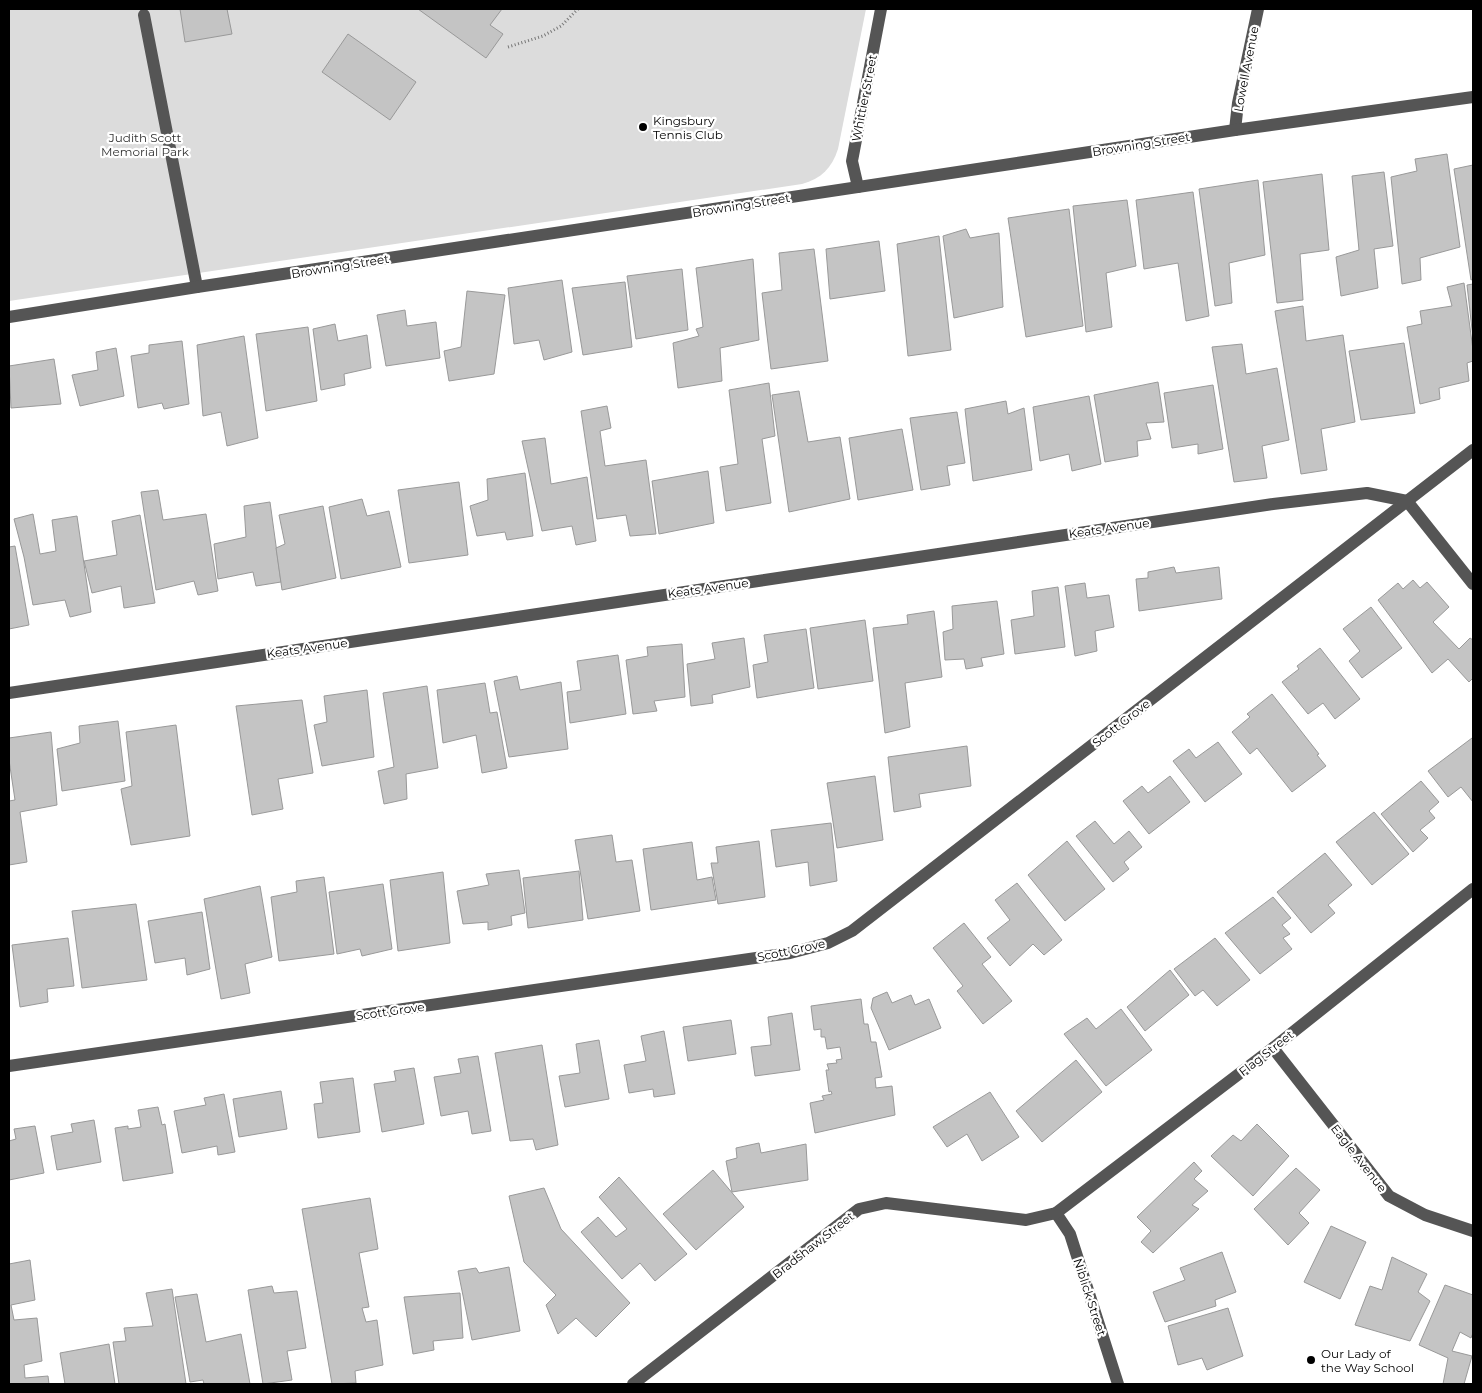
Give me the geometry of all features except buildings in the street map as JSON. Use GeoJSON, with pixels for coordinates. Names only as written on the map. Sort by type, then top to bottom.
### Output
{"type":"FeatureCollection","features":[{"type":"Feature","properties":{"kind":"street","name":"Whittier Street"},"geometry":{"type":"LineString","coordinates":[[858,187],[852,160],[881,9]]}},
{"type":"Feature","properties":{"kind":"street","name":"Lowell Avenue"},"geometry":{"type":"LineString","coordinates":[[1235,130],[1238,103],[1258,9]]}},
{"type":"Feature","properties":{"kind":"street"},"geometry":{"type":"LineString","coordinates":[[144,16],[197,287]]}},
{"type":"Feature","properties":{"kind":"street","name":"Browning Street"},"geometry":{"type":"LineString","coordinates":[[9,317],[1235,130],[1473,97]]}},
{"type":"Feature","properties":{"kind":"street","name":"Scott Grove"},"geometry":{"type":"LineString","coordinates":[[9,1066],[790,953],[828,943],[852,931],[1473,450]]}},
{"type":"Feature","properties":{"kind":"street","name":"Keats Avenue"},"geometry":{"type":"LineString","coordinates":[[9,693],[1273,504],[1367,493],[1408,501]]}},
{"type":"Feature","properties":{"kind":"street"},"geometry":{"type":"LineString","coordinates":[[1408,501],[1473,584]]}},
{"type":"Feature","properties":{"kind":"street","name":"Flag Street"},"geometry":{"type":"LineString","coordinates":[[1056,1212],[1273,1048],[1473,889]]}},
{"type":"Feature","properties":{"kind":"street","name":"Eagle Avenue"},"geometry":{"type":"LineString","coordinates":[[1273,1048],[1389,1196],[1425,1215],[1473,1230]]}},
{"type":"Feature","properties":{"kind":"street","name":"Bradshaw Street"},"geometry":{"type":"LineString","coordinates":[[633,1384],[859,1210],[886,1203],[1026,1220],[1056,1212]]}},
{"type":"Feature","properties":{"kind":"street","name":"Niblick Street"},"geometry":{"type":"LineString","coordinates":[[1056,1212],[1070,1234],[1118,1384]]}},
{"type":"Feature","properties":{"kind":"path"},"geometry":{"type":"LineString","coordinates":[[508,47],[543,36],[560,26],[578,9]]}},
{"type":"Feature","properties":{"kind":"green space","name":"Judith Scott Memorial Park"},"geometry":{"type":"Polygon","coordinates":[[[9,9],[866,9],[838,149],[833,162],[825,172],[809,182],[9,301],[9,9]]]}},
{"type":"Feature","properties":{"kind":"place","name":"Kingsbury Tennis Club"},"geometry":{"type":"Point","coordinates":[643,127]}},
{"type":"Feature","properties":{"kind":"place","name":"Our Lady of the Way School"},"geometry":{"type":"Point","coordinates":[1311,1360]}}]}
